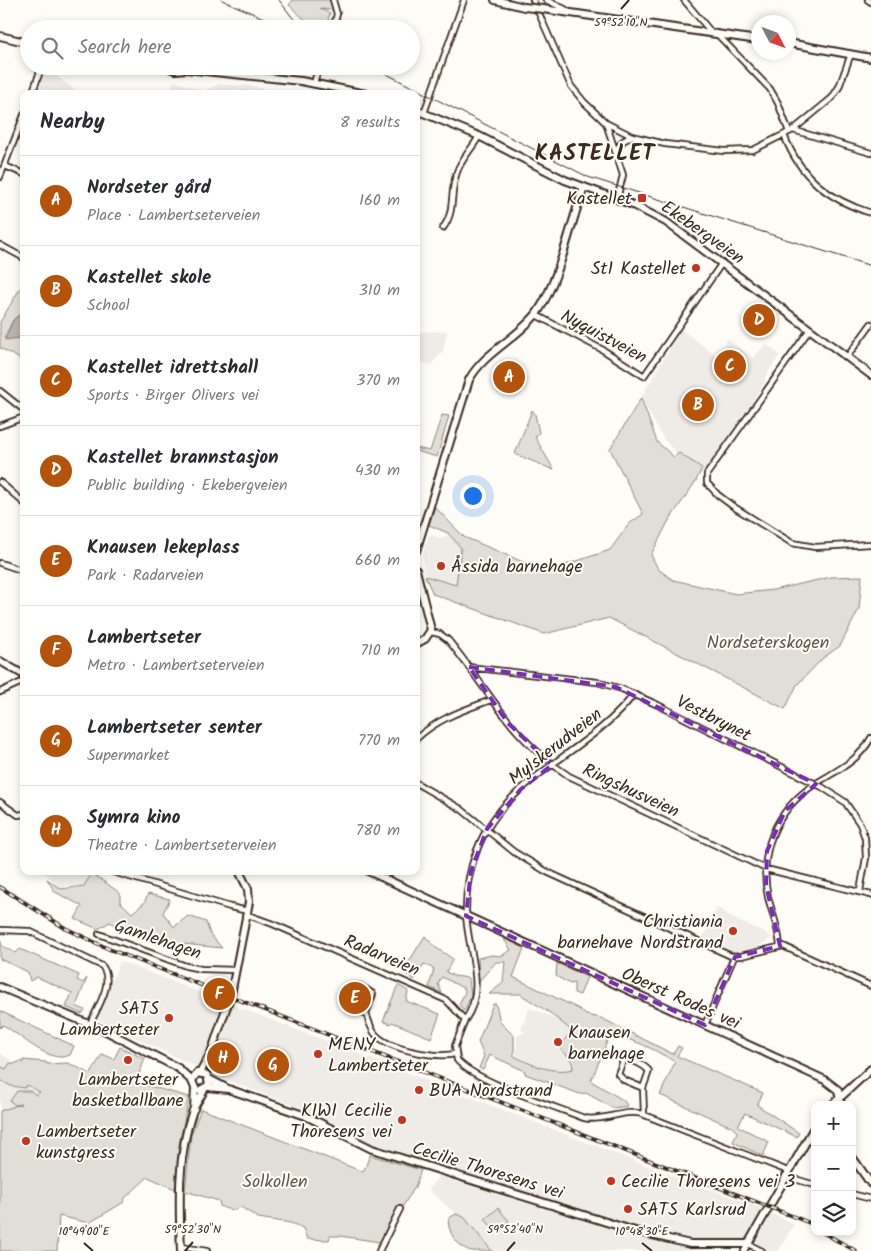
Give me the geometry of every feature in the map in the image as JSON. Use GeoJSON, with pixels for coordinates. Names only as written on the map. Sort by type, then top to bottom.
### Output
{"type":"FeatureCollection","features":[{"type":"Feature","properties":{"kind":"street"},"geometry":{"type":"LineString","coordinates":[[333,0],[337,14],[335,20]]}},
{"type":"Feature","properties":{"kind":"street"},"geometry":{"type":"LineString","coordinates":[[424,113],[464,0]]}},
{"type":"Feature","properties":{"kind":"street"},"geometry":{"type":"LineString","coordinates":[[495,0],[524,7],[714,32],[751,39]]}},
{"type":"Feature","properties":{"kind":"street"},"geometry":{"type":"LineString","coordinates":[[533,0],[571,86],[584,102],[606,123],[632,136],[691,148],[753,150],[784,136],[812,116],[835,94],[852,54]]}},
{"type":"Feature","properties":{"kind":"street"},"geometry":{"type":"LineString","coordinates":[[546,0],[565,8],[570,13]]}},
{"type":"Feature","properties":{"kind":"street"},"geometry":{"type":"LineString","coordinates":[[684,0],[770,89],[791,131],[871,153]]}},
{"type":"Feature","properties":{"kind":"street"},"geometry":{"type":"LineString","coordinates":[[0,36],[20,41]]}},
{"type":"Feature","properties":{"kind":"street"},"geometry":{"type":"LineString","coordinates":[[796,45],[871,58]]}},
{"type":"Feature","properties":{"kind":"street"},"geometry":{"type":"LineString","coordinates":[[33,90],[39,75]]}},
{"type":"Feature","properties":{"kind":"street"},"geometry":{"type":"LineString","coordinates":[[244,75],[314,83],[347,90]]}},
{"type":"Feature","properties":{"kind":"street"},"geometry":{"type":"LineString","coordinates":[[314,83],[316,75]]}},
{"type":"Feature","properties":{"kind":"street","name":"Ekebergveien"},"geometry":{"type":"LineString","coordinates":[[420,112],[479,136],[545,171],[618,200],[666,222],[871,375]]}},
{"type":"Feature","properties":{"kind":"street"},"geometry":{"type":"LineString","coordinates":[[606,123],[623,175],[618,200]]}},
{"type":"Feature","properties":{"kind":"street"},"geometry":{"type":"LineString","coordinates":[[0,177],[20,125]]}},
{"type":"Feature","properties":{"kind":"street"},"geometry":{"type":"LineString","coordinates":[[442,228],[452,215],[451,194],[457,170],[479,136]]}},
{"type":"Feature","properties":{"kind":"street"},"geometry":{"type":"LineString","coordinates":[[616,150],[623,141],[632,136]]}},
{"type":"Feature","properties":{"kind":"street"},"geometry":{"type":"LineString","coordinates":[[784,136],[798,165],[809,177],[842,202],[871,213]]}},
{"type":"Feature","properties":{"kind":"street"},"geometry":{"type":"LineString","coordinates":[[4,166],[20,172]]}},
{"type":"Feature","properties":{"kind":"street"},"geometry":{"type":"LineString","coordinates":[[420,536],[469,380],[480,364],[515,337],[536,315],[551,284],[584,187]]}},
{"type":"Feature","properties":{"kind":"street"},"geometry":{"type":"LineString","coordinates":[[0,246],[20,256]]}},
{"type":"Feature","properties":{"kind":"street","name":"Nyquistveien"},"geometry":{"type":"LineString","coordinates":[[536,315],[603,350],[644,376],[722,263]]}},
{"type":"Feature","properties":{"kind":"street"},"geometry":{"type":"LineString","coordinates":[[846,357],[871,324]]}},
{"type":"Feature","properties":{"kind":"street"},"geometry":{"type":"LineString","coordinates":[[810,329],[707,474],[707,483],[718,496],[792,543],[815,547],[871,544]]}},
{"type":"Feature","properties":{"kind":"street"},"geometry":{"type":"LineString","coordinates":[[0,391],[20,407]]}},
{"type":"Feature","properties":{"kind":"street"},"geometry":{"type":"LineString","coordinates":[[0,426],[20,418]]}},
{"type":"Feature","properties":{"kind":"street"},"geometry":{"type":"LineString","coordinates":[[0,482],[20,499]]}},
{"type":"Feature","properties":{"kind":"street"},"geometry":{"type":"LineString","coordinates":[[0,563],[20,570]]}},
{"type":"Feature","properties":{"kind":"street"},"geometry":{"type":"LineString","coordinates":[[420,587],[431,632],[420,642]]}},
{"type":"Feature","properties":{"kind":"street","name":"Ringshusveien"},"geometry":{"type":"LineString","coordinates":[[431,632],[440,634],[448,640],[516,733],[551,764],[577,780],[766,869],[812,882],[860,891],[871,895]]}},
{"type":"Feature","properties":{"kind":"street"},"geometry":{"type":"LineString","coordinates":[[0,661],[20,673]]}},
{"type":"Feature","properties":{"kind":"street","name":"Vestbrynet"},"geometry":{"type":"LineString","coordinates":[[469,667],[597,682],[634,694],[816,784],[845,802],[860,824],[866,850],[860,891]]}},
{"type":"Feature","properties":{"kind":"street"},"geometry":{"type":"LineString","coordinates":[[0,692],[20,683]]}},
{"type":"Feature","properties":{"kind":"street","name":"Mylskerudveien"},"geometry":{"type":"LineString","coordinates":[[465,1020],[476,992],[466,916],[471,871],[487,829],[517,792],[551,764],[594,736],[612,720],[634,694]]}},
{"type":"Feature","properties":{"kind":"street"},"geometry":{"type":"LineString","coordinates":[[420,736],[445,718],[491,700]]}},
{"type":"Feature","properties":{"kind":"street"},"geometry":{"type":"LineString","coordinates":[[780,946],[768,897],[766,869],[767,851],[776,826],[791,804],[816,784],[856,759],[871,738]]}},
{"type":"Feature","properties":{"kind":"street"},"geometry":{"type":"LineString","coordinates":[[420,785],[461,809],[514,852],[547,872],[734,957],[780,946],[871,986]]}},
{"type":"Feature","properties":{"kind":"street"},"geometry":{"type":"LineString","coordinates":[[0,802],[20,815]]}},
{"type":"Feature","properties":{"kind":"street","name":"Radarveien"},"geometry":{"type":"LineString","coordinates":[[123,875],[248,913],[433,992],[450,1002],[465,1020]]}},
{"type":"Feature","properties":{"kind":"street"},"geometry":{"type":"LineString","coordinates":[[194,1108],[206,1088],[203,1075],[227,1006],[237,970],[248,913],[248,889],[241,875]]}},
{"type":"Feature","properties":{"kind":"street","name":"Oberst Rodes vei"},"geometry":{"type":"LineString","coordinates":[[377,875],[825,1080],[835,1087],[839,1096]]}},
{"type":"Feature","properties":{"kind":"street"},"geometry":{"type":"LineString","coordinates":[[0,930],[29,931],[102,966],[106,971],[108,981],[90,1024]]}},
{"type":"Feature","properties":{"kind":"street","name":"Gamlehagen"},"geometry":{"type":"LineString","coordinates":[[99,934],[186,966],[201,969],[237,970]]}},
{"type":"Feature","properties":{"kind":"street"},"geometry":{"type":"LineString","coordinates":[[705,1025],[734,957]]}},
{"type":"Feature","properties":{"kind":"street"},"geometry":{"type":"LineString","coordinates":[[366,1014],[372,994],[360,986],[350,988],[346,996],[347,1003],[366,1014],[374,1032],[382,1039],[427,1056],[455,1054]]}},
{"type":"Feature","properties":{"kind":"street"},"geometry":{"type":"LineString","coordinates":[[0,987],[126,1040],[178,1068],[192,1081],[195,1088],[194,1108],[182,1169],[181,1249],[207,1251]]}},
{"type":"Feature","properties":{"kind":"street"},"geometry":{"type":"LineString","coordinates":[[465,1020],[455,1054],[462,1066],[486,1079],[584,1118],[599,1120],[636,1112],[644,1114],[811,1183]]}},
{"type":"Feature","properties":{"kind":"street"},"geometry":{"type":"LineString","coordinates":[[643,1088],[624,1080],[618,1074],[623,1061],[631,1061],[648,1069],[649,1074],[643,1088],[644,1114]]}},
{"type":"Feature","properties":{"kind":"street","name":"Cecilie Thoresens vei"},"geometry":{"type":"LineString","coordinates":[[178,1068],[203,1075],[228,1089],[306,1116],[372,1149],[635,1231],[690,1244],[748,1244]]}},
{"type":"Feature","properties":{"kind":"street"},"geometry":{"type":"LineString","coordinates":[[835,1101],[871,1069]]}},
{"type":"Feature","properties":{"kind":"street"},"geometry":{"type":"LineString","coordinates":[[192,1081],[203,1075]]}},
{"type":"Feature","properties":{"kind":"street","name":"Cecilie Thoresens vei"},"geometry":{"type":"LineString","coordinates":[[195,1088],[228,1089]]}},
{"type":"Feature","properties":{"kind":"street"},"geometry":{"type":"LineString","coordinates":[[839,1096],[840,1101]]}},
{"type":"Feature","properties":{"kind":"street"},"geometry":{"type":"LineString","coordinates":[[744,1251],[811,1133]]}},
{"type":"Feature","properties":{"kind":"street"},"geometry":{"type":"LineString","coordinates":[[856,1163],[871,1184]]}},
{"type":"Feature","properties":{"kind":"street"},"geometry":{"type":"LineString","coordinates":[[856,1195],[871,1199]]}},
{"type":"Feature","properties":{"kind":"street"},"geometry":{"type":"LineString","coordinates":[[379,1251],[400,1209]]}},
{"type":"Feature","properties":{"kind":"street"},"geometry":{"type":"LineString","coordinates":[[748,1244],[762,1251]]}},
{"type":"Feature","properties":{"kind":"highlighted area"},"geometry":{"type":"Polygon","coordinates":[[[469,667],[616,687],[816,784],[785,811],[767,851],[766,885],[780,946],[735,957],[705,1025],[466,916],[471,871],[487,829],[521,789],[552,765],[508,723],[469,667]]]}},
{"type":"Feature","properties":{"kind":"shaded area"},"geometry":{"type":"Polygon","coordinates":[[[44,75],[58,75],[75,90],[38,90],[44,75]]]}},
{"type":"Feature","properties":{"kind":"shaded area"},"geometry":{"type":"Polygon","coordinates":[[[174,81],[201,90],[171,90],[174,81]]]}},
{"type":"Feature","properties":{"kind":"shaded area"},"geometry":{"type":"Polygon","coordinates":[[[219,84],[251,86],[270,90],[206,90],[219,84]]]}},
{"type":"Feature","properties":{"kind":"shaded area"},"geometry":{"type":"Polygon","coordinates":[[[20,315],[20,338],[5,340],[13,320],[20,315]]]}},
{"type":"Feature","properties":{"kind":"shaded area"},"geometry":{"type":"Polygon","coordinates":[[[681,329],[715,355],[728,339],[753,358],[766,344],[780,355],[764,378],[766,380],[745,413],[705,470],[697,478],[663,438],[641,398],[681,329]]]}},
{"type":"Feature","properties":{"kind":"shaded area"},"geometry":{"type":"Polygon","coordinates":[[[447,331],[443,351],[431,365],[420,361],[420,332],[447,331]]]}},
{"type":"Feature","properties":{"kind":"shaded area","name":"Åssida barnehage"},"geometry":{"type":"Polygon","coordinates":[[[448,533],[461,548],[456,585],[425,576],[423,556],[429,535],[443,539],[448,533]]]}},
{"type":"Feature","properties":{"kind":"shaded area"},"geometry":{"type":"Polygon","coordinates":[[[47,875],[90,875],[84,886],[65,886],[63,889],[47,875]]]}},
{"type":"Feature","properties":{"kind":"shaded area","name":"Christiania barnehave Nordstrand"},"geometry":{"type":"Polygon","coordinates":[[[717,907],[736,920],[765,932],[771,938],[757,948],[736,954],[704,941],[703,937],[717,907]]]}},
{"type":"Feature","properties":{"kind":"shaded area"},"geometry":{"type":"Polygon","coordinates":[[[120,961],[663,1172],[751,1204],[794,1224],[778,1251],[768,1251],[753,1242],[690,1251],[469,1251],[452,1237],[447,1224],[449,1218],[456,1214],[429,1190],[438,1176],[472,1186],[428,1169],[421,1170],[311,1112],[211,1074],[96,1019],[120,961]]]}},
{"type":"Feature","properties":{"kind":"shaded area","name":"Knausen barnehage"},"geometry":{"type":"Polygon","coordinates":[[[529,1008],[588,1030],[583,1082],[516,1057],[517,1036],[525,1032],[521,1030],[529,1008]]]}},
{"type":"Feature","properties":{"kind":"shaded area"},"geometry":{"type":"Polygon","coordinates":[[[0,1053],[15,1063],[7,1073],[41,1091],[33,1099],[0,1114],[0,1053]]]}},
{"type":"Feature","properties":{"kind":"green space"},"geometry":{"type":"Polygon","coordinates":[[[293,0],[332,0],[333,10],[320,9],[330,13],[328,20],[306,20],[289,5],[293,0]]]}},
{"type":"Feature","properties":{"kind":"green space"},"geometry":{"type":"Polygon","coordinates":[[[20,289],[20,314],[13,320],[4,338],[20,338],[20,359],[0,348],[0,322],[20,289]]]}},
{"type":"Feature","properties":{"kind":"green space","name":"Nordseterskogen"},"geometry":{"type":"Polygon","coordinates":[[[641,398],[657,442],[674,457],[679,453],[702,468],[696,481],[668,522],[651,555],[658,569],[673,580],[736,594],[773,590],[831,577],[862,576],[859,609],[840,646],[823,658],[797,685],[785,709],[609,618],[544,634],[433,594],[425,576],[456,585],[461,548],[448,533],[429,525],[435,507],[464,537],[535,567],[550,570],[610,550],[629,524],[643,514],[610,449],[641,398]]]}},
{"type":"Feature","properties":{"kind":"green space"},"geometry":{"type":"Polygon","coordinates":[[[532,410],[535,414],[539,433],[535,437],[554,470],[515,454],[532,410]]]}},
{"type":"Feature","properties":{"kind":"green space"},"geometry":{"type":"Polygon","coordinates":[[[442,415],[449,416],[437,457],[420,452],[420,449],[430,451],[442,415]]]}},
{"type":"Feature","properties":{"kind":"green space"},"geometry":{"type":"Polygon","coordinates":[[[91,875],[95,875],[120,893],[120,902],[132,913],[144,903],[148,894],[170,899],[163,913],[174,927],[188,916],[206,922],[210,934],[222,948],[173,943],[128,926],[121,929],[110,922],[98,929],[75,919],[82,906],[55,892],[47,879],[61,889],[84,886],[91,875]]]}},
{"type":"Feature","properties":{"kind":"green space"},"geometry":{"type":"Polygon","coordinates":[[[425,936],[435,947],[453,959],[446,972],[454,976],[469,978],[471,996],[464,1011],[459,1004],[465,989],[442,977],[438,984],[442,993],[429,987],[434,969],[424,964],[414,980],[403,971],[425,936]]]}},
{"type":"Feature","properties":{"kind":"green space"},"geometry":{"type":"Polygon","coordinates":[[[503,938],[524,948],[513,977],[579,1009],[586,1015],[601,1018],[673,1054],[678,1046],[682,1048],[677,1056],[763,1093],[757,1105],[799,1133],[797,1137],[745,1113],[738,1126],[769,1142],[763,1156],[733,1142],[737,1132],[732,1127],[660,1095],[675,1062],[642,1044],[623,1038],[615,1037],[608,1039],[591,1081],[623,1100],[628,1106],[613,1108],[586,1093],[580,1094],[525,1074],[525,1071],[490,1055],[483,1070],[479,1068],[484,1056],[478,1042],[493,1004],[496,1004],[500,1022],[514,1036],[514,1056],[550,1069],[573,1069],[569,1058],[554,1044],[560,1045],[572,1031],[550,1013],[520,994],[489,994],[503,983],[505,962],[496,962],[479,981],[478,958],[492,955],[501,956],[511,950],[503,938]]]}},
{"type":"Feature","properties":{"kind":"green space"},"geometry":{"type":"Polygon","coordinates":[[[0,939],[2,946],[16,953],[20,949],[79,975],[77,980],[83,983],[87,978],[76,1006],[85,1010],[82,1014],[66,1007],[72,993],[37,977],[30,981],[28,972],[0,959],[0,939]]]}},
{"type":"Feature","properties":{"kind":"green space"},"geometry":{"type":"Polygon","coordinates":[[[557,963],[587,977],[580,995],[574,993],[574,983],[570,984],[556,976],[557,963]]]}},
{"type":"Feature","properties":{"kind":"green space"},"geometry":{"type":"Polygon","coordinates":[[[398,985],[408,991],[406,1001],[440,1014],[431,1038],[392,1022],[390,1024],[383,1021],[398,985]]]}},
{"type":"Feature","properties":{"kind":"green space"},"geometry":{"type":"Polygon","coordinates":[[[0,1011],[74,1046],[70,1055],[62,1057],[45,1053],[3,1025],[0,1028],[0,1011]]]}},
{"type":"Feature","properties":{"kind":"green space"},"geometry":{"type":"Polygon","coordinates":[[[120,1047],[145,1059],[139,1074],[131,1081],[189,1097],[179,1145],[175,1189],[148,1177],[125,1198],[124,1202],[89,1223],[59,1216],[57,1251],[0,1251],[0,1111],[21,1104],[15,1105],[10,1101],[17,1091],[31,1091],[36,1095],[40,1092],[27,1085],[25,1088],[11,1086],[0,1080],[0,1066],[6,1069],[10,1063],[14,1064],[21,1061],[23,1063],[23,1060],[46,1062],[47,1064],[68,1063],[91,1074],[102,1054],[114,1059],[120,1047]]]}},
{"type":"Feature","properties":{"kind":"green space","name":"Solkollen"},"geometry":{"type":"Polygon","coordinates":[[[201,1109],[361,1171],[364,1170],[370,1155],[421,1170],[415,1187],[380,1242],[340,1236],[330,1236],[329,1240],[307,1239],[303,1228],[291,1223],[258,1218],[241,1207],[234,1209],[225,1208],[220,1206],[219,1201],[185,1191],[191,1135],[201,1109]]]}},
{"type":"Feature","properties":{"kind":"green space"},"geometry":{"type":"Polygon","coordinates":[[[498,1208],[509,1221],[496,1232],[485,1219],[498,1208]]]}},
{"type":"Feature","properties":{"kind":"green space"},"geometry":{"type":"Polygon","coordinates":[[[456,1214],[464,1217],[492,1251],[467,1250],[454,1239],[449,1218],[456,1214]]]}},
{"type":"Feature","properties":{"kind":"tram line"},"geometry":{"type":"LineString","coordinates":[[222,0],[268,20]]}},
{"type":"Feature","properties":{"kind":"tram line"},"geometry":{"type":"LineString","coordinates":[[279,0],[295,20]]}},
{"type":"Feature","properties":{"kind":"tram line"},"geometry":{"type":"LineString","coordinates":[[389,75],[418,90]]}},
{"type":"Feature","properties":{"kind":"tram line"},"geometry":{"type":"LineString","coordinates":[[420,91],[588,177],[871,266]]}},
{"type":"Feature","properties":{"kind":"railway"},"geometry":{"type":"LineString","coordinates":[[0,887],[65,928],[109,949],[811,1223]]}},
{"type":"Feature","properties":{"kind":"railway"},"geometry":{"type":"LineString","coordinates":[[829,1236],[856,1251]]}},
{"type":"Feature","properties":{"kind":"place","name":"Kastellet"},"geometry":{"type":"Point","coordinates":[642,198]}},
{"type":"Feature","properties":{"kind":"place","name":"St1 Kastellet"},"geometry":{"type":"Point","coordinates":[696,268]}},
{"type":"Feature","properties":{"kind":"place","name":"Kastellet brannstasjon"},"geometry":{"type":"Point","coordinates":[759,320]}},
{"type":"Feature","properties":{"kind":"place","name":"Kastellet idrettshall"},"geometry":{"type":"Point","coordinates":[730,366]}},
{"type":"Feature","properties":{"kind":"place","name":"Nordseter gård"},"geometry":{"type":"Point","coordinates":[509,377]}},
{"type":"Feature","properties":{"kind":"place","name":"Kastellet skole"},"geometry":{"type":"Point","coordinates":[698,405]}},
{"type":"Feature","properties":{"kind":"place","name":"Åssida barnehage"},"geometry":{"type":"Point","coordinates":[441,566]}},
{"type":"Feature","properties":{"kind":"place","name":"Christiania barnehave Nordstrand"},"geometry":{"type":"Point","coordinates":[733,931]}},
{"type":"Feature","properties":{"kind":"place","name":"Lambertseter"},"geometry":{"type":"Point","coordinates":[219,994]}},
{"type":"Feature","properties":{"kind":"place","name":"Knausen lekeplass"},"geometry":{"type":"Point","coordinates":[355,998]}},
{"type":"Feature","properties":{"kind":"place","name":"SATS Lambertseter"},"geometry":{"type":"Point","coordinates":[169,1018]}},
{"type":"Feature","properties":{"kind":"place","name":"Knausen barnehage"},"geometry":{"type":"Point","coordinates":[558,1042]}},
{"type":"Feature","properties":{"kind":"place","name":"MENY Lambertseter"},"geometry":{"type":"Point","coordinates":[318,1054]}},
{"type":"Feature","properties":{"kind":"place","name":"Symra kino"},"geometry":{"type":"Point","coordinates":[223,1058]}},
{"type":"Feature","properties":{"kind":"place","name":"Lambertseter basketballbane"},"geometry":{"type":"Point","coordinates":[128,1060]}},
{"type":"Feature","properties":{"kind":"place","name":"Lambertseter senter"},"geometry":{"type":"Point","coordinates":[273,1065]}},
{"type":"Feature","properties":{"kind":"place","name":"BUA Nordstrand"},"geometry":{"type":"Point","coordinates":[419,1090]}},
{"type":"Feature","properties":{"kind":"place","name":"KIWI Cecilie Thoresens vei"},"geometry":{"type":"Point","coordinates":[402,1120]}},
{"type":"Feature","properties":{"kind":"place","name":"Lambertseter kunstgress"},"geometry":{"type":"Point","coordinates":[26,1141]}},
{"type":"Feature","properties":{"kind":"place","name":"Cecilie Thoresens vei 3"},"geometry":{"type":"Point","coordinates":[611,1181]}},
{"type":"Feature","properties":{"kind":"place","name":"SATS Karlsrud"},"geometry":{"type":"Point","coordinates":[628,1209]}},
{"type":"Feature","properties":{"kind":"district","name":"KASTELLET"},"geometry":{"type":"Point","coordinates":[595,152]}}]}
